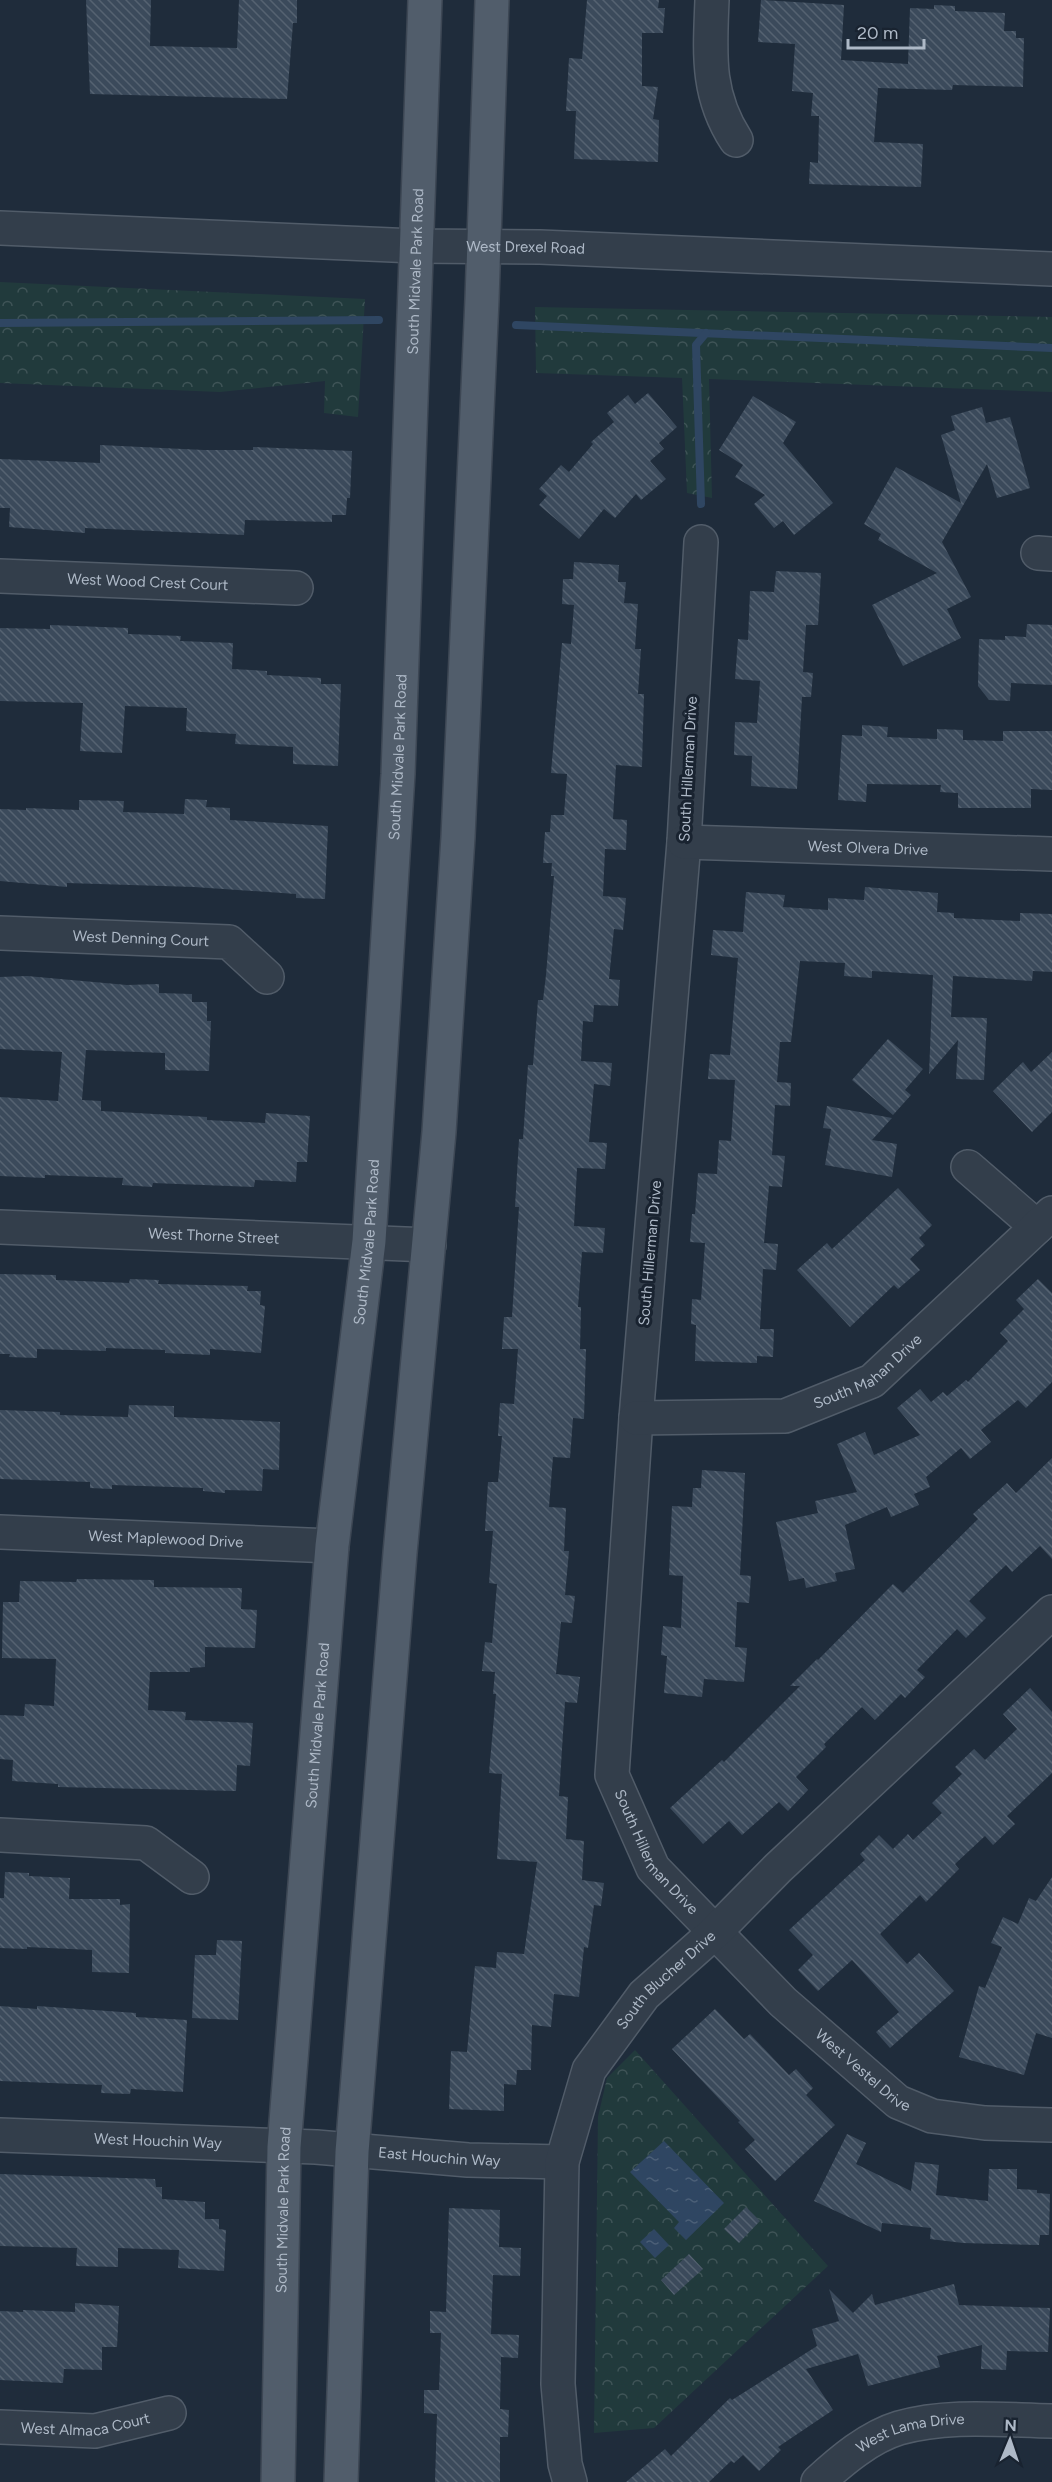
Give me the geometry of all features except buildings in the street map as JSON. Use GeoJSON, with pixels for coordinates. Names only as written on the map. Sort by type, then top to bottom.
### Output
{"type":"FeatureCollection","features":[{"type":"Feature","properties":{"kind":"main road","name":"South Midvale Park Road"},"geometry":{"type":"LineString","coordinates":[[278,2482],[300,2147],[332,1546],[369,1241],[398,774],[425,0]]}},
{"type":"Feature","properties":{"kind":"main road"},"geometry":{"type":"LineString","coordinates":[[341,2482],[352,2152],[400,1553],[429,1245],[447,1016],[464,735],[492,0]]}},
{"type":"Feature","properties":{"kind":"street"},"geometry":{"type":"LineString","coordinates":[[712,0],[710,59],[712,82],[717,104],[736,140]]}},
{"type":"Feature","properties":{"kind":"street","name":"West Drexel Road"},"geometry":{"type":"LineString","coordinates":[[0,228],[415,246],[484,245],[1052,269]]}},
{"type":"Feature","properties":{"kind":"street","name":"South Hillerman Drive"},"geometry":{"type":"LineString","coordinates":[[701,542],[684,842],[636,1419],[612,1775],[653,1868],[714,1933]]}},
{"type":"Feature","properties":{"kind":"street","name":"West Wood Crest Court"},"geometry":{"type":"LineString","coordinates":[[0,576],[296,588]]}},
{"type":"Feature","properties":{"kind":"street","name":"West Olvera Drive"},"geometry":{"type":"LineString","coordinates":[[684,842],[1052,854]]}},
{"type":"Feature","properties":{"kind":"street","name":"West Denning Court"},"geometry":{"type":"LineString","coordinates":[[0,933],[229,942],[267,977]]}},
{"type":"Feature","properties":{"kind":"street"},"geometry":{"type":"LineString","coordinates":[[968,1167],[1044,1220]]}},
{"type":"Feature","properties":{"kind":"street","name":"South Mahan Drive"},"geometry":{"type":"LineString","coordinates":[[636,1419],[784,1416],[872,1382],[1044,1220]]}},
{"type":"Feature","properties":{"kind":"street","name":"West Thorne Street"},"geometry":{"type":"LineString","coordinates":[[0,1227],[429,1245]]}},
{"type":"Feature","properties":{"kind":"street","name":"West Maplewood Drive"},"geometry":{"type":"LineString","coordinates":[[0,1532],[332,1546]]}},
{"type":"Feature","properties":{"kind":"street","name":"South Blucher Drive"},"geometry":{"type":"LineString","coordinates":[[570,2482],[565,2464],[558,2384],[562,2162],[589,2070],[644,1995],[714,1933],[778,1868],[1052,1611]]}},
{"type":"Feature","properties":{"kind":"street"},"geometry":{"type":"LineString","coordinates":[[0,1835],[146,1843],[192,1877]]}},
{"type":"Feature","properties":{"kind":"street","name":"West Vestel Drive"},"geometry":{"type":"LineString","coordinates":[[714,1933],[783,2002],[898,2102],[932,2116],[985,2122],[1052,2125]]}},
{"type":"Feature","properties":{"kind":"street","name":"West Houchin Way"},"geometry":{"type":"LineString","coordinates":[[0,2134],[300,2147]]}},
{"type":"Feature","properties":{"kind":"street","name":"East Houchin Way"},"geometry":{"type":"LineString","coordinates":[[300,2147],[468,2160],[562,2162]]}},
{"type":"Feature","properties":{"kind":"street","name":"West Almaca Court"},"geometry":{"type":"LineString","coordinates":[[0,2427],[95,2431],[169,2413]]}},
{"type":"Feature","properties":{"kind":"street","name":"West Lama Drive"},"geometry":{"type":"LineString","coordinates":[[818,2482],[863,2445],[897,2428],[946,2419],[1052,2421]]}},
{"type":"Feature","properties":{"kind":"green space"},"geometry":{"type":"Polygon","coordinates":[[[0,282],[365,299],[358,417],[324,413],[325,381],[220,392],[0,383],[0,282]]]}},
{"type":"Feature","properties":{"kind":"green space"},"geometry":{"type":"Polygon","coordinates":[[[535,307],[1052,317],[1052,392],[709,379],[712,498],[687,493],[682,378],[536,373],[535,307]]]}},
{"type":"Feature","properties":{"kind":"green space"},"geometry":{"type":"Polygon","coordinates":[[[635,2050],[828,2266],[654,2428],[594,2433],[598,2117],[607,2078],[635,2050]]]}},
{"type":"Feature","properties":{"kind":"water"},"geometry":{"type":"Polygon","coordinates":[[[664,2141],[724,2203],[686,2240],[674,2228],[679,2222],[630,2172],[664,2141]]]}},
{"type":"Feature","properties":{"kind":"water"},"geometry":{"type":"Polygon","coordinates":[[[654,2229],[669,2245],[655,2258],[640,2242],[654,2229]]]}},
{"type":"Feature","properties":{"kind":"waterway"},"geometry":{"type":"LineString","coordinates":[[0,323],[379,320]]}},
{"type":"Feature","properties":{"kind":"waterway"},"geometry":{"type":"LineString","coordinates":[[516,325],[1052,348]]}},
{"type":"Feature","properties":{"kind":"waterway"},"geometry":{"type":"LineString","coordinates":[[701,504],[696,345],[706,333]]}}]}
